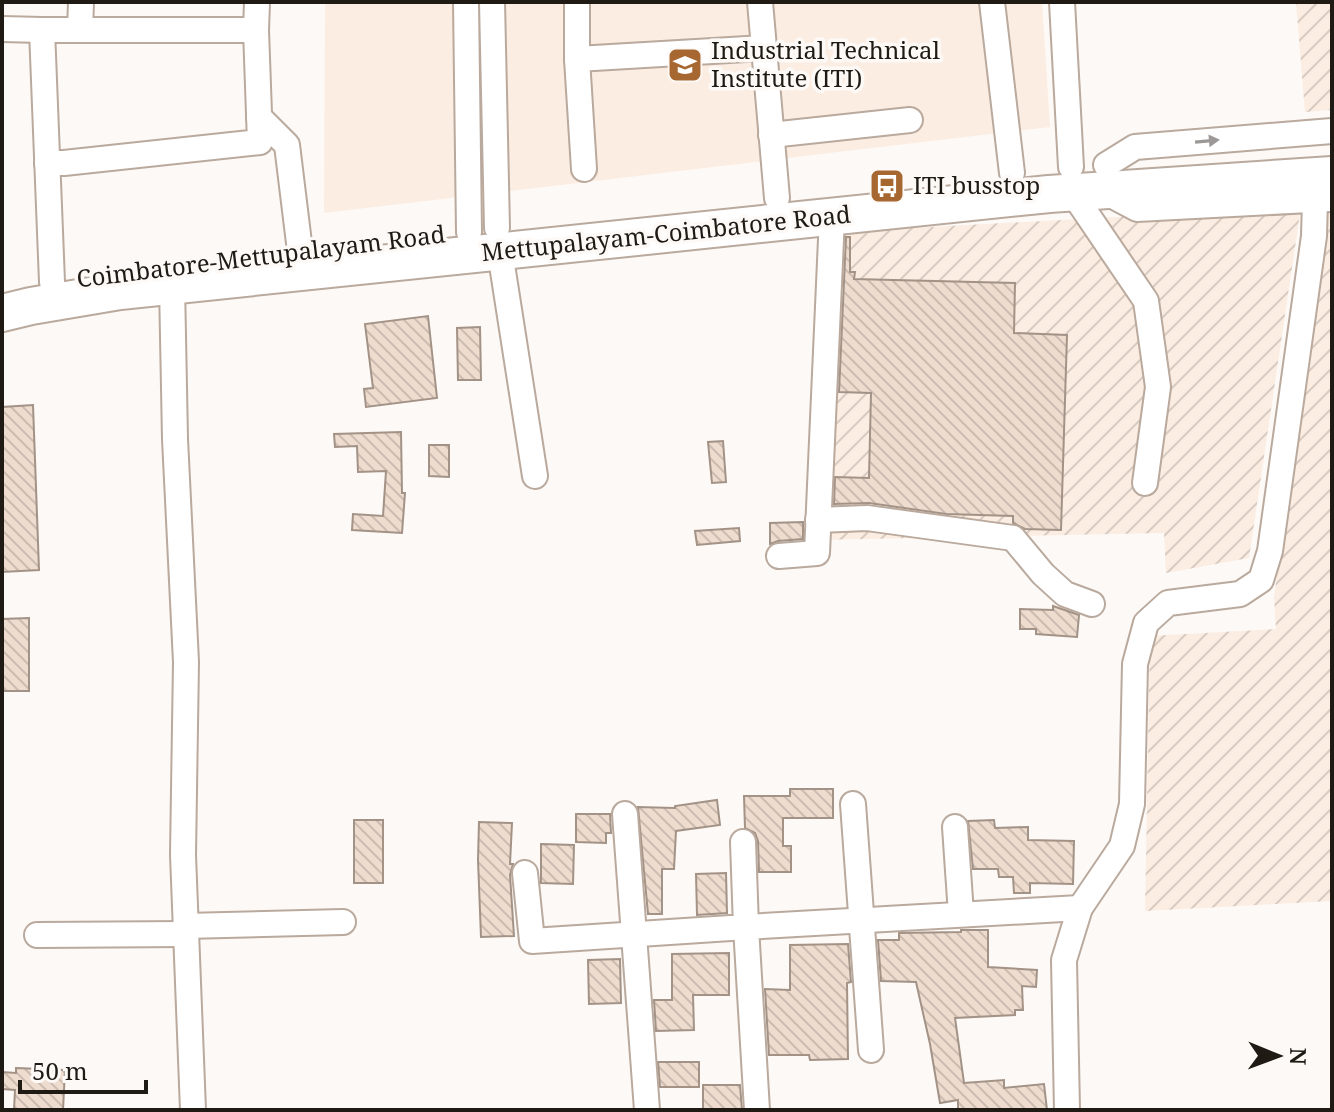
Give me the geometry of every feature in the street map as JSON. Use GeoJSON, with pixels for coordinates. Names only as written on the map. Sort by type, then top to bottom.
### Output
{"type":"FeatureCollection","features":[{"type":"Feature","properties":{"kind":"highway","name":"Coimbatore-Mettupalayam Road"},"geometry":{"type":"LineString","coordinates":[[2,291],[171,265],[300,251],[488,237],[777,198],[1012,173],[1088,178],[1332,153]]}},
{"type":"Feature","properties":{"kind":"highway","name":"Mettupalayam-Coimbatore Road"},"geometry":{"type":"LineString","coordinates":[[2,313],[120,291],[488,237],[832,217],[1088,178],[1326,191]]}},
{"type":"Feature","properties":{"kind":"street"},"geometry":{"type":"LineString","coordinates":[[80,30],[81,2]]}},
{"type":"Feature","properties":{"kind":"street"},"geometry":{"type":"LineString","coordinates":[[47,163],[260,142],[257,2]]}},
{"type":"Feature","properties":{"kind":"street"},"geometry":{"type":"LineString","coordinates":[[466,2],[488,237],[535,476]]}},
{"type":"Feature","properties":{"kind":"street"},"geometry":{"type":"LineString","coordinates":[[488,237],[492,2]]}},
{"type":"Feature","properties":{"kind":"street"},"geometry":{"type":"LineString","coordinates":[[577,2],[584,169]]}},
{"type":"Feature","properties":{"kind":"street"},"geometry":{"type":"LineString","coordinates":[[760,2],[777,198]]}},
{"type":"Feature","properties":{"kind":"street"},"geometry":{"type":"LineString","coordinates":[[992,2],[1012,173]]}},
{"type":"Feature","properties":{"kind":"street"},"geometry":{"type":"LineString","coordinates":[[1062,2],[1088,178],[1146,301],[1158,387],[1145,483]]}},
{"type":"Feature","properties":{"kind":"street"},"geometry":{"type":"LineString","coordinates":[[2,29],[256,30]]}},
{"type":"Feature","properties":{"kind":"street"},"geometry":{"type":"LineString","coordinates":[[42,30],[52,282]]}},
{"type":"Feature","properties":{"kind":"street"},"geometry":{"type":"LineString","coordinates":[[577,59],[764,48]]}},
{"type":"Feature","properties":{"kind":"street"},"geometry":{"type":"LineString","coordinates":[[259,117],[287,145],[300,251]]}},
{"type":"Feature","properties":{"kind":"street"},"geometry":{"type":"LineString","coordinates":[[771,135],[910,120]]}},
{"type":"Feature","properties":{"kind":"street"},"geometry":{"type":"LineString","coordinates":[[1088,178],[1135,147],[1332,131]]}},
{"type":"Feature","properties":{"kind":"street"},"geometry":{"type":"LineString","coordinates":[[1067,1110],[1064,960],[1080,908],[1122,846],[1132,804],[1135,664],[1146,623],[1168,603],[1240,594],[1261,580],[1270,551],[1314,236],[1326,191]]}},
{"type":"Feature","properties":{"kind":"street"},"geometry":{"type":"LineString","coordinates":[[779,556],[817,553],[832,217]]}},
{"type":"Feature","properties":{"kind":"street"},"geometry":{"type":"LineString","coordinates":[[172,285],[175,439],[186,662],[183,855],[193,1110]]}},
{"type":"Feature","properties":{"kind":"street"},"geometry":{"type":"LineString","coordinates":[[818,520],[867,518],[1013,538],[1043,574],[1065,594],[1092,604]]}},
{"type":"Feature","properties":{"kind":"street"},"geometry":{"type":"LineString","coordinates":[[853,804],[871,1050]]}},
{"type":"Feature","properties":{"kind":"street"},"geometry":{"type":"LineString","coordinates":[[625,814],[647,1110]]}},
{"type":"Feature","properties":{"kind":"street"},"geometry":{"type":"LineString","coordinates":[[955,827],[961,914]]}},
{"type":"Feature","properties":{"kind":"street"},"geometry":{"type":"LineString","coordinates":[[743,842],[757,1110]]}},
{"type":"Feature","properties":{"kind":"street"},"geometry":{"type":"LineString","coordinates":[[525,873],[532,941],[1080,908]]}},
{"type":"Feature","properties":{"kind":"street"},"geometry":{"type":"LineString","coordinates":[[37,935],[343,922]]}},
{"type":"Feature","properties":{"kind":"shaded area","name":"Industrial Technical Institute (ITI)"},"geometry":{"type":"Polygon","coordinates":[[[325,2],[1042,2],[1050,127],[324,213],[325,2]]]}},
{"type":"Feature","properties":{"kind":"shaded area"},"geometry":{"type":"Polygon","coordinates":[[[1296,2],[1332,2],[1332,110],[1305,112],[1296,2]]]}},
{"type":"Feature","properties":{"kind":"shaded area"},"geometry":{"type":"Polygon","coordinates":[[[1301,207],[1249,558],[1166,573],[1164,533],[818,540],[838,232],[1301,207]]]}},
{"type":"Feature","properties":{"kind":"shaded area"},"geometry":{"type":"Polygon","coordinates":[[[1332,209],[1332,901],[1145,911],[1150,636],[1276,629],[1274,597],[1326,210],[1332,209]]]}},
{"type":"Feature","properties":{"kind":"building"},"geometry":{"type":"Polygon","coordinates":[[[846,237],[850,237],[850,272],[855,272],[854,279],[1015,283],[1014,333],[1067,335],[1061,530],[1025,529],[1013,523],[1013,516],[946,514],[869,503],[834,504],[835,477],[869,478],[871,393],[839,392],[846,237]]]}},
{"type":"Feature","properties":{"kind":"building"},"geometry":{"type":"Polygon","coordinates":[[[428,316],[437,398],[366,407],[364,389],[373,388],[365,324],[428,316]]]}},
{"type":"Feature","properties":{"kind":"building"},"geometry":{"type":"Polygon","coordinates":[[[480,327],[481,380],[458,380],[457,328],[480,327]]]}},
{"type":"Feature","properties":{"kind":"building"},"geometry":{"type":"Polygon","coordinates":[[[33,405],[39,570],[2,572],[2,407],[33,405]]]}},
{"type":"Feature","properties":{"kind":"building"},"geometry":{"type":"Polygon","coordinates":[[[401,432],[402,493],[405,493],[402,533],[352,530],[353,514],[383,516],[386,471],[358,472],[357,446],[335,447],[334,434],[401,432]]]}},
{"type":"Feature","properties":{"kind":"building"},"geometry":{"type":"Polygon","coordinates":[[[723,441],[726,482],[712,483],[708,442],[723,441]]]}},
{"type":"Feature","properties":{"kind":"building"},"geometry":{"type":"Polygon","coordinates":[[[429,445],[449,445],[449,477],[429,476],[429,445]]]}},
{"type":"Feature","properties":{"kind":"building"},"geometry":{"type":"Polygon","coordinates":[[[803,522],[803,539],[770,544],[770,523],[803,522]]]}},
{"type":"Feature","properties":{"kind":"building"},"geometry":{"type":"Polygon","coordinates":[[[739,528],[740,541],[697,545],[695,531],[739,528]]]}},
{"type":"Feature","properties":{"kind":"building"},"geometry":{"type":"Polygon","coordinates":[[[1053,606],[1079,615],[1077,637],[1036,634],[1036,629],[1020,629],[1020,609],[1053,610],[1053,606]]]}},
{"type":"Feature","properties":{"kind":"building"},"geometry":{"type":"Polygon","coordinates":[[[29,618],[29,691],[2,691],[2,619],[29,618]]]}},
{"type":"Feature","properties":{"kind":"building"},"geometry":{"type":"Polygon","coordinates":[[[790,789],[833,789],[833,818],[783,818],[783,846],[791,846],[791,872],[759,872],[758,841],[755,833],[745,828],[744,796],[790,796],[790,789]]]}},
{"type":"Feature","properties":{"kind":"building"},"geometry":{"type":"Polygon","coordinates":[[[717,800],[720,825],[676,831],[674,869],[662,869],[662,914],[648,914],[638,807],[675,808],[717,800]]]}},
{"type":"Feature","properties":{"kind":"building"},"geometry":{"type":"Polygon","coordinates":[[[576,814],[610,814],[611,833],[606,833],[606,843],[576,842],[576,814]]]}},
{"type":"Feature","properties":{"kind":"building"},"geometry":{"type":"Polygon","coordinates":[[[354,820],[383,820],[383,883],[354,883],[354,820]]]}},
{"type":"Feature","properties":{"kind":"building"},"geometry":{"type":"Polygon","coordinates":[[[994,820],[995,828],[1028,827],[1028,840],[1074,841],[1073,884],[1030,883],[1030,893],[1014,893],[1013,877],[999,877],[998,869],[973,869],[968,821],[994,820]]]}},
{"type":"Feature","properties":{"kind":"building"},"geometry":{"type":"Polygon","coordinates":[[[479,822],[512,823],[510,864],[513,864],[510,875],[514,936],[481,937],[479,822]]]}},
{"type":"Feature","properties":{"kind":"building"},"geometry":{"type":"Polygon","coordinates":[[[541,844],[574,845],[573,884],[541,883],[541,844]]]}},
{"type":"Feature","properties":{"kind":"building"},"geometry":{"type":"Polygon","coordinates":[[[726,873],[727,913],[697,915],[696,874],[726,873]]]}},
{"type":"Feature","properties":{"kind":"building"},"geometry":{"type":"Polygon","coordinates":[[[988,930],[988,967],[1037,970],[1036,987],[1022,986],[1023,1010],[1015,1010],[1015,1015],[955,1018],[964,1083],[1004,1080],[1004,1088],[1044,1084],[1047,1110],[958,1110],[958,1100],[940,1103],[916,982],[881,981],[878,940],[899,940],[899,933],[988,930]]]}},
{"type":"Feature","properties":{"kind":"building"},"geometry":{"type":"Polygon","coordinates":[[[848,944],[851,982],[847,983],[848,1059],[810,1060],[809,1055],[769,1055],[765,989],[790,990],[790,945],[848,944]]]}},
{"type":"Feature","properties":{"kind":"building"},"geometry":{"type":"Polygon","coordinates":[[[729,953],[729,995],[693,995],[694,1030],[656,1031],[654,1000],[672,1000],[672,954],[729,953]]]}},
{"type":"Feature","properties":{"kind":"building"},"geometry":{"type":"Polygon","coordinates":[[[620,959],[621,1003],[589,1004],[588,960],[620,959]]]}},
{"type":"Feature","properties":{"kind":"building"},"geometry":{"type":"Polygon","coordinates":[[[658,1062],[699,1062],[699,1087],[660,1087],[658,1062]]]}},
{"type":"Feature","properties":{"kind":"building"},"geometry":{"type":"Polygon","coordinates":[[[16,1068],[65,1070],[63,1110],[14,1110],[15,1090],[2,1089],[2,1072],[16,1073],[16,1068]]]}},
{"type":"Feature","properties":{"kind":"building"},"geometry":{"type":"Polygon","coordinates":[[[703,1085],[740,1085],[742,1110],[703,1110],[703,1085]]]}},
{"type":"Feature","properties":{"kind":"place","name":"Industrial Technical Institute (ITI)"},"geometry":{"type":"Point","coordinates":[685,65]}},
{"type":"Feature","properties":{"kind":"place","name":"ITI busstop"},"geometry":{"type":"Point","coordinates":[887,186]}}]}
